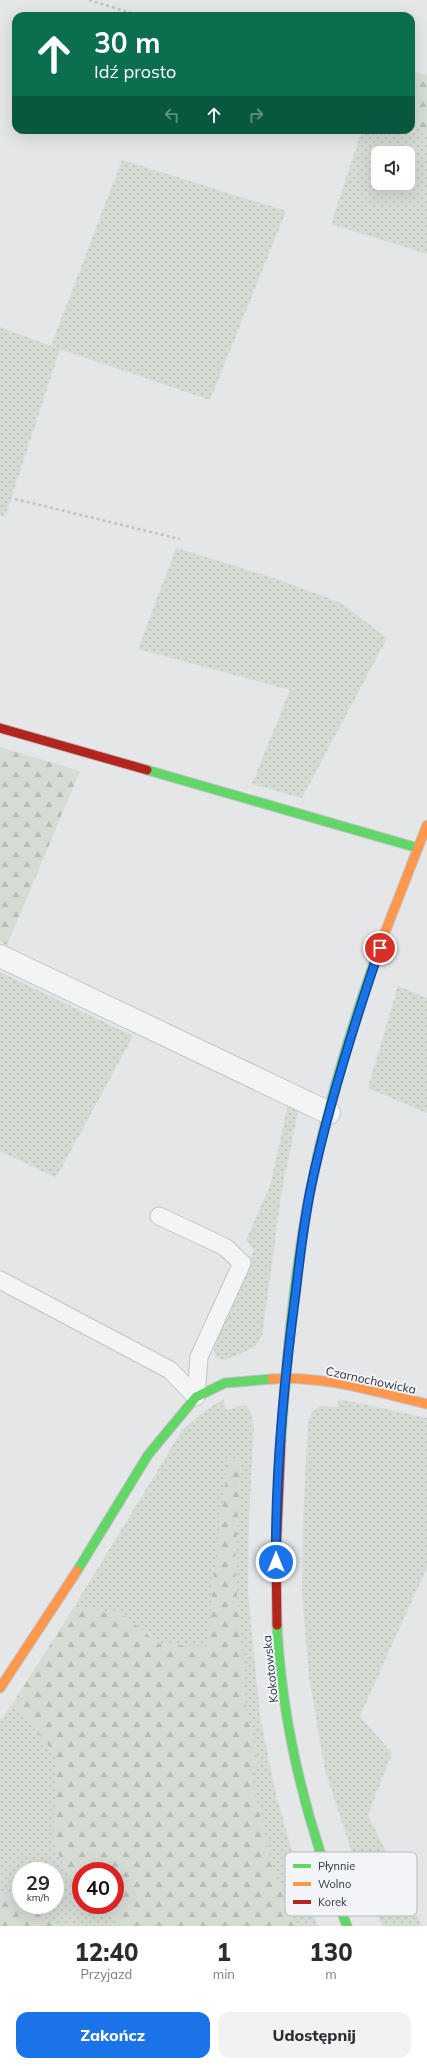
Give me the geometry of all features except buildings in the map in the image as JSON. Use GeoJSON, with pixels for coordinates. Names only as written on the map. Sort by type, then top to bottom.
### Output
{"type":"FeatureCollection","features":[{"type":"Feature","properties":{"kind":"street"},"geometry":{"type":"LineString","coordinates":[[0,728],[418,848]]}},
{"type":"Feature","properties":{"kind":"street","name":"Kokotowska"},"geometry":{"type":"LineString","coordinates":[[319,1852],[310,1823],[293,1751],[282,1677],[276,1608],[276,1532],[279,1454],[285,1378],[300,1256],[311,1188],[329,1113],[342,1063],[375,962],[427,825]]}},
{"type":"Feature","properties":{"kind":"street"},"geometry":{"type":"LineString","coordinates":[[0,956],[329,1113]]}},
{"type":"Feature","properties":{"kind":"street","name":"Czarnochowicka"},"geometry":{"type":"LineString","coordinates":[[196,1397],[225,1383],[285,1378],[340,1383],[427,1404]]}},
{"type":"Feature","properties":{"kind":"street"},"geometry":{"type":"LineString","coordinates":[[0,1688],[56,1605],[148,1455],[196,1397]]}},
{"type":"Feature","properties":{"kind":"street","name":"Kokotowska"},"geometry":{"type":"LineString","coordinates":[[343,1916],[347,1926]]}},
{"type":"Feature","properties":{"kind":"lane"},"geometry":{"type":"LineString","coordinates":[[159,1216],[225,1247],[242,1263],[198,1357],[196,1397]]}},
{"type":"Feature","properties":{"kind":"lane"},"geometry":{"type":"LineString","coordinates":[[0,1280],[170,1370],[196,1397]]}},
{"type":"Feature","properties":{"kind":"path"},"geometry":{"type":"LineString","coordinates":[[89,0],[128,12]]}},
{"type":"Feature","properties":{"kind":"path"},"geometry":{"type":"LineString","coordinates":[[15,499],[180,539]]}},
{"type":"Feature","properties":{"kind":"green space"},"geometry":{"type":"Polygon","coordinates":[[[415,72],[427,75],[427,135],[415,123],[415,72]]]}},
{"type":"Feature","properties":{"kind":"green space"},"geometry":{"type":"Polygon","coordinates":[[[415,123],[427,135],[427,254],[331,224],[361,134],[415,134],[415,123]]]}},
{"type":"Feature","properties":{"kind":"green space"},"geometry":{"type":"Polygon","coordinates":[[[122,160],[286,211],[210,400],[60,349],[5,517],[0,515],[0,327],[51,346],[122,160]]]}},
{"type":"Feature","properties":{"kind":"green space"},"geometry":{"type":"Polygon","coordinates":[[[176,548],[274,578],[341,603],[387,638],[302,798],[252,784],[290,690],[138,649],[176,548]]]}},
{"type":"Feature","properties":{"kind":"green space"},"geometry":{"type":"Polygon","coordinates":[[[0,747],[80,771],[7,945],[0,941],[0,747]]]}},
{"type":"Feature","properties":{"kind":"green space"},"geometry":{"type":"Polygon","coordinates":[[[0,972],[133,1036],[56,1178],[0,1151],[0,972]]]}},
{"type":"Feature","properties":{"kind":"green space"},"geometry":{"type":"Polygon","coordinates":[[[398,986],[427,998],[427,1113],[368,1088],[398,986]]]}},
{"type":"Feature","properties":{"kind":"green space"},"geometry":{"type":"Polygon","coordinates":[[[288,1105],[298,1112],[282,1189],[262,1336],[255,1347],[225,1360],[216,1357],[213,1345],[229,1315],[254,1250],[246,1240],[270,1186],[288,1105]]]}},
{"type":"Feature","properties":{"kind":"green space"},"geometry":{"type":"Polygon","coordinates":[[[224,1399],[226,1410],[244,1405],[249,1409],[254,1427],[249,1515],[248,1594],[260,1716],[276,1795],[292,1852],[285,1852],[285,1897],[272,1866],[249,1768],[259,1766],[246,1709],[235,1567],[241,1460],[228,1460],[213,1583],[209,1647],[159,1644],[120,1613],[74,1607],[183,1429],[206,1410],[224,1399]]]}},
{"type":"Feature","properties":{"kind":"green space"},"geometry":{"type":"Polygon","coordinates":[[[339,1399],[427,1418],[427,1567],[360,1716],[392,1753],[368,1815],[386,1852],[352,1852],[325,1770],[309,1677],[302,1594],[303,1521],[308,1423],[312,1412],[320,1406],[337,1407],[339,1399]]]}},
{"type":"Feature","properties":{"kind":"green space"},"geometry":{"type":"Polygon","coordinates":[[[228,1459],[241,1460],[235,1567],[246,1709],[259,1767],[249,1768],[272,1866],[285,1897],[285,1916],[293,1916],[297,1926],[126,1926],[107,1914],[124,1914],[124,1862],[72,1862],[72,1884],[64,1866],[64,1862],[62,1862],[54,1844],[56,1755],[13,1703],[74,1607],[120,1613],[159,1644],[208,1647],[213,1583],[228,1459]]]}},
{"type":"Feature","properties":{"kind":"green space"},"geometry":{"type":"Polygon","coordinates":[[[13,1703],[56,1755],[54,1844],[62,1862],[12,1862],[12,1897],[0,1890],[0,1721],[13,1703]]]}},
{"type":"Feature","properties":{"kind":"green space"},"geometry":{"type":"Polygon","coordinates":[[[64,1866],[72,1883],[72,1914],[107,1914],[126,1926],[57,1926],[38,1914],[64,1914],[64,1866]]]}},
{"type":"Feature","properties":{"kind":"green space"},"geometry":{"type":"Polygon","coordinates":[[[0,1890],[12,1898],[12,1914],[38,1914],[57,1926],[0,1926],[0,1890]]]}},
{"type":"Feature","properties":{"kind":"green space"},"geometry":{"type":"Polygon","coordinates":[[[293,1916],[314,1916],[318,1926],[297,1926],[293,1916]]]}},
{"type":"Feature","properties":{"kind":"green space"},"geometry":{"type":"Polygon","coordinates":[[[377,1916],[417,1916],[422,1926],[382,1926],[377,1916]]]}},
{"type":"Feature","properties":{"kind":"traffic: fast"},"geometry":{"type":"LineString","coordinates":[[147,770],[418,848]]}},
{"type":"Feature","properties":{"kind":"traffic: fast"},"geometry":{"type":"LineString","coordinates":[[281,1440],[292,1313],[300,1250],[311,1187],[325,1123],[334,1091],[362,997],[384,935]]}},
{"type":"Feature","properties":{"kind":"traffic: fast"},"geometry":{"type":"LineString","coordinates":[[77,1571],[148,1455],[196,1397],[225,1383],[272,1379]]}},
{"type":"Feature","properties":{"kind":"traffic: fast"},"geometry":{"type":"LineString","coordinates":[[277,1625],[280,1664],[291,1740],[299,1778],[320,1852]]}},
{"type":"Feature","properties":{"kind":"traffic: fast"},"geometry":{"type":"LineString","coordinates":[[343,1916],[347,1926]]}},
{"type":"Feature","properties":{"kind":"traffic: slow"},"geometry":{"type":"LineString","coordinates":[[384,935],[427,825]]}},
{"type":"Feature","properties":{"kind":"traffic: slow"},"geometry":{"type":"LineString","coordinates":[[272,1379],[292,1378],[331,1382],[427,1404]]}},
{"type":"Feature","properties":{"kind":"traffic: slow"},"geometry":{"type":"LineString","coordinates":[[0,1688],[77,1571]]}},
{"type":"Feature","properties":{"kind":"traffic: jam"},"geometry":{"type":"LineString","coordinates":[[0,728],[147,770]]}},
{"type":"Feature","properties":{"kind":"traffic: jam"},"geometry":{"type":"LineString","coordinates":[[277,1625],[276,1555],[281,1440]]}},
{"type":"Feature","properties":{"kind":"route"},"geometry":{"type":"LineString","coordinates":[[276,1562],[279,1454],[285,1378],[298,1269],[311,1188],[342,1063],[380,948]]}}]}
